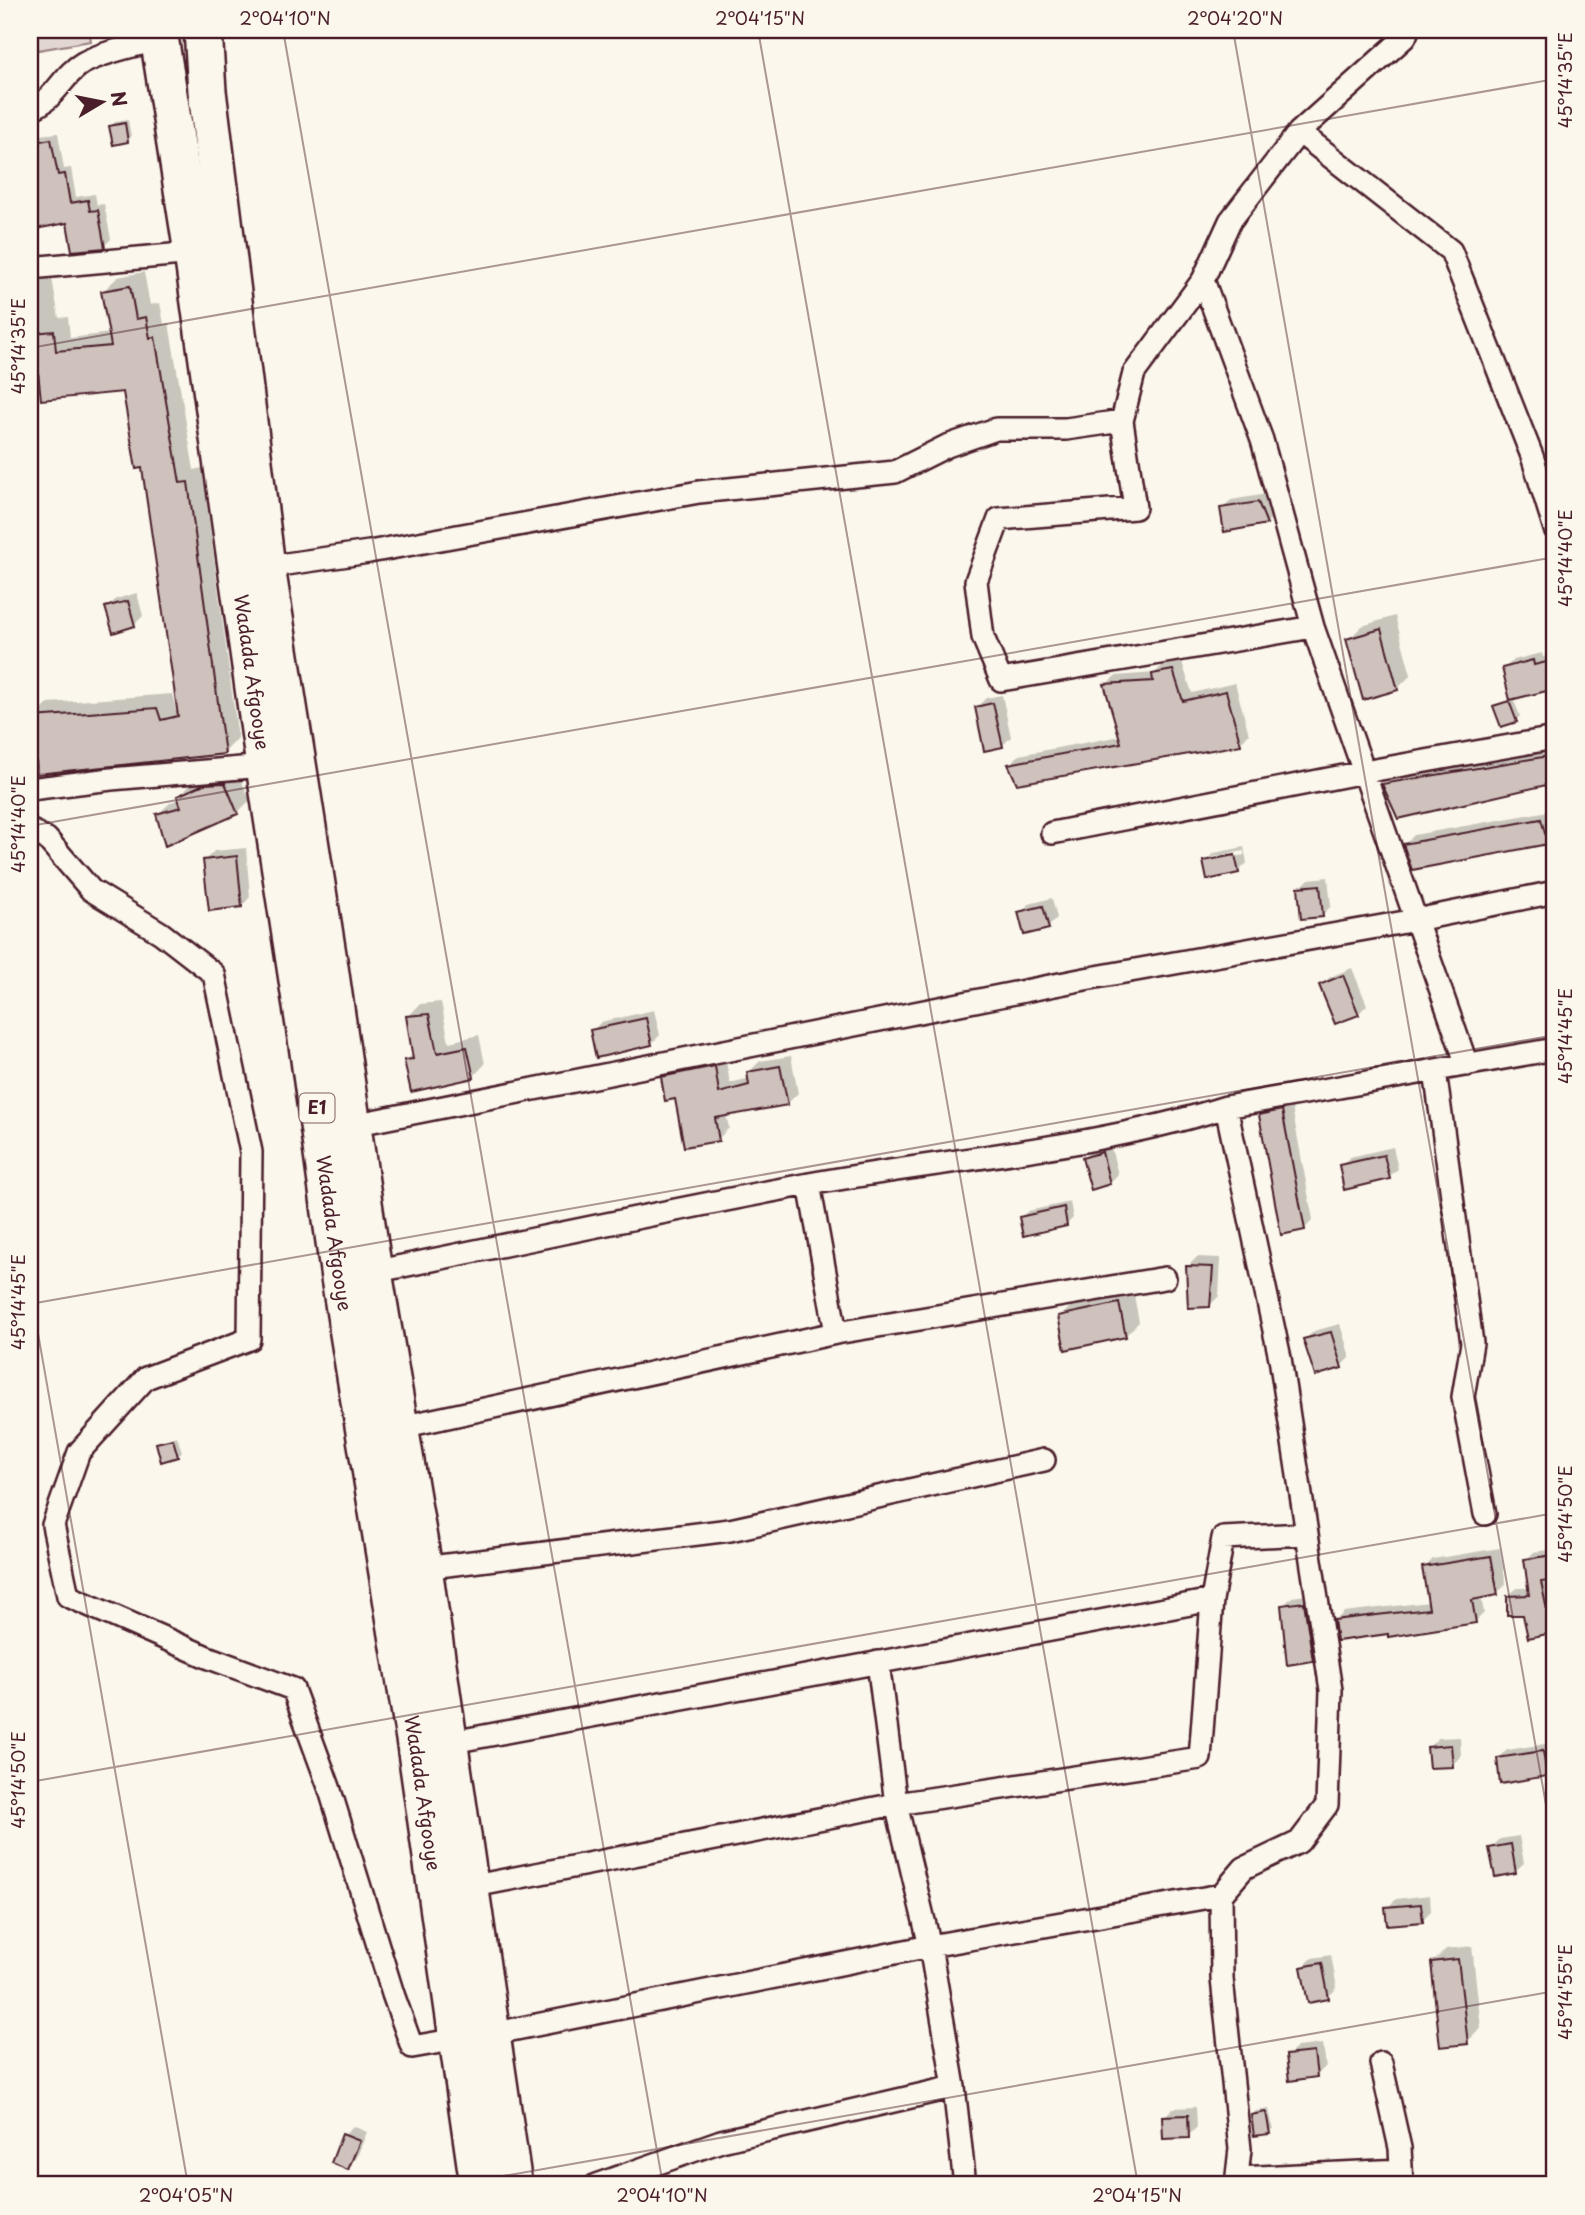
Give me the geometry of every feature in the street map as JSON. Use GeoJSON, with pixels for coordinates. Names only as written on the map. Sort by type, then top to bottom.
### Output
{"type":"FeatureCollection","features":[{"type":"Feature","properties":{"kind":"highway","name":"Wadada Afgooye"},"geometry":{"type":"LineString","coordinates":[[203,30],[207,91],[266,567],[373,1272],[424,1568],[469,1887],[479,2185]]}},
{"type":"Feature","properties":{"kind":"highway","name":"Wadada Afgooye"},"geometry":{"type":"LineString","coordinates":[[159,34],[193,253],[340,1278],[416,1745],[474,2036],[513,2185]]}},
{"type":"Feature","properties":{"kind":"street"},"geometry":{"type":"LineString","coordinates":[[1313,627],[1001,680],[983,637],[976,581],[999,519],[1135,508],[1122,421],[1134,373],[1203,280],[1230,221],[1299,132],[1367,74],[1405,37],[1408,30]]}},
{"type":"Feature","properties":{"kind":"street"},"geometry":{"type":"LineString","coordinates":[[30,109],[49,98],[68,74],[81,64],[159,34]]}},
{"type":"Feature","properties":{"kind":"street"},"geometry":{"type":"LineString","coordinates":[[1299,132],[1451,251],[1532,456],[1555,529]]}},
{"type":"Feature","properties":{"kind":"street"},"geometry":{"type":"LineString","coordinates":[[30,268],[193,253]]}},
{"type":"Feature","properties":{"kind":"street"},"geometry":{"type":"LineString","coordinates":[[1203,280],[1262,440],[1313,627],[1467,1065]]}},
{"type":"Feature","properties":{"kind":"street"},"geometry":{"type":"LineString","coordinates":[[266,567],[369,552],[699,492],[895,472],[947,446],[996,429],[1066,429],[1122,421]]}},
{"type":"Feature","properties":{"kind":"street"},"geometry":{"type":"LineString","coordinates":[[1052,833],[1555,737]]}},
{"type":"Feature","properties":{"kind":"street"},"geometry":{"type":"LineString","coordinates":[[30,789],[265,766]]}},
{"type":"Feature","properties":{"kind":"street"},"geometry":{"type":"LineString","coordinates":[[30,830],[47,839],[91,890],[161,933],[214,974],[251,1152],[249,1339],[146,1378],[79,1451],[53,1525],[68,1596],[207,1657],[293,1689],[329,1787],[412,2047],[930,1946],[1221,1895],[1244,1868],[1299,1842],[1326,1805],[1331,1690],[1280,1358],[1226,1108]]}},
{"type":"Feature","properties":{"kind":"street"},"geometry":{"type":"LineString","coordinates":[[352,1125],[1085,979],[1416,920],[1555,892]]}},
{"type":"Feature","properties":{"kind":"street"},"geometry":{"type":"LineString","coordinates":[[373,1272],[809,1184],[1072,1142],[1190,1119],[1226,1108],[1555,1049]]}},
{"type":"Feature","properties":{"kind":"street"},"geometry":{"type":"LineString","coordinates":[[1435,1071],[1472,1343],[1463,1397],[1485,1514]]}},
{"type":"Feature","properties":{"kind":"street"},"geometry":{"type":"LineString","coordinates":[[809,1184],[836,1333]]}},
{"type":"Feature","properties":{"kind":"street"},"geometry":{"type":"LineString","coordinates":[[401,1427],[836,1333],[1165,1278]]}},
{"type":"Feature","properties":{"kind":"street"},"geometry":{"type":"LineString","coordinates":[[424,1568],[730,1530],[1044,1460]]}},
{"type":"Feature","properties":{"kind":"street"},"geometry":{"type":"LineString","coordinates":[[469,1887],[896,1804],[1200,1758],[1212,1600],[1223,1538],[1306,1534]]}},
{"type":"Feature","properties":{"kind":"street"},"geometry":{"type":"LineString","coordinates":[[447,1742],[1212,1600]]}},
{"type":"Feature","properties":{"kind":"street"},"geometry":{"type":"LineString","coordinates":[[878,1662],[896,1804],[930,1946],[954,2087],[965,2185]]}},
{"type":"Feature","properties":{"kind":"street"},"geometry":{"type":"LineString","coordinates":[[1221,1895],[1222,1979],[1240,2149],[1236,2182],[1402,2177],[1400,2148],[1381,2063]]}},
{"type":"Feature","properties":{"kind":"street"},"geometry":{"type":"LineString","coordinates":[[596,2185],[721,2141],[954,2087]]}},
{"type":"Feature","properties":{"kind":"shaded area"},"geometry":{"type":"Polygon","coordinates":[[[34,30],[89,30],[91,41],[38,50],[34,30]]]}},
{"type":"Feature","properties":{"kind":"building"},"geometry":{"type":"Polygon","coordinates":[[[125,123],[128,142],[113,145],[109,126],[125,123]]]}},
{"type":"Feature","properties":{"kind":"building"},"geometry":{"type":"Polygon","coordinates":[[[51,139],[58,175],[65,174],[70,203],[88,200],[90,211],[98,210],[105,248],[72,251],[67,223],[30,230],[30,176],[33,175],[30,143],[51,139]]]}},
{"type":"Feature","properties":{"kind":"building"},"geometry":{"type":"Polygon","coordinates":[[[130,286],[136,319],[146,317],[150,338],[155,337],[180,483],[188,482],[225,754],[37,774],[33,717],[157,708],[161,720],[178,716],[142,468],[136,469],[123,392],[41,400],[34,333],[54,331],[56,351],[111,346],[101,291],[130,286]]]}},
{"type":"Feature","properties":{"kind":"building"},"geometry":{"type":"Polygon","coordinates":[[[1258,502],[1267,524],[1224,532],[1220,508],[1258,502]]]}},
{"type":"Feature","properties":{"kind":"building"},"geometry":{"type":"Polygon","coordinates":[[[128,601],[135,626],[113,633],[105,607],[128,601]]]}},
{"type":"Feature","properties":{"kind":"building"},"geometry":{"type":"Polygon","coordinates":[[[1381,629],[1398,690],[1363,700],[1346,639],[1381,629]]]}},
{"type":"Feature","properties":{"kind":"building"},"geometry":{"type":"Polygon","coordinates":[[[1533,660],[1534,665],[1555,660],[1555,689],[1510,700],[1502,668],[1533,660]]]}},
{"type":"Feature","properties":{"kind":"building"},"geometry":{"type":"Polygon","coordinates":[[[1173,670],[1183,701],[1226,691],[1241,745],[1017,784],[1008,764],[1121,743],[1104,684],[1153,681],[1152,674],[1173,670]]]}},
{"type":"Feature","properties":{"kind":"building"},"geometry":{"type":"Polygon","coordinates":[[[1509,701],[1517,722],[1501,727],[1493,706],[1509,701]]]}},
{"type":"Feature","properties":{"kind":"building"},"geometry":{"type":"Polygon","coordinates":[[[993,703],[1003,747],[984,751],[975,707],[993,703]]]}},
{"type":"Feature","properties":{"kind":"building"},"geometry":{"type":"Polygon","coordinates":[[[1555,755],[1555,783],[1398,819],[1382,784],[1555,755]]]}},
{"type":"Feature","properties":{"kind":"building"},"geometry":{"type":"Polygon","coordinates":[[[225,783],[238,814],[165,846],[156,814],[181,807],[177,796],[204,784],[225,783]]]}},
{"type":"Feature","properties":{"kind":"building"},"geometry":{"type":"Polygon","coordinates":[[[1541,819],[1548,844],[1412,870],[1403,844],[1541,819]]]}},
{"type":"Feature","properties":{"kind":"building"},"geometry":{"type":"Polygon","coordinates":[[[1235,855],[1239,873],[1207,880],[1203,861],[1235,855]]]}},
{"type":"Feature","properties":{"kind":"building"},"geometry":{"type":"Polygon","coordinates":[[[237,856],[242,907],[209,911],[203,860],[237,856]]]}},
{"type":"Feature","properties":{"kind":"building"},"geometry":{"type":"Polygon","coordinates":[[[1320,885],[1323,917],[1301,919],[1298,887],[1320,885]]]}},
{"type":"Feature","properties":{"kind":"building"},"geometry":{"type":"Polygon","coordinates":[[[1043,906],[1049,929],[1024,935],[1018,912],[1043,906]]]}},
{"type":"Feature","properties":{"kind":"building"},"geometry":{"type":"Polygon","coordinates":[[[1343,975],[1359,1015],[1335,1024],[1319,985],[1343,975]]]}},
{"type":"Feature","properties":{"kind":"building"},"geometry":{"type":"Polygon","coordinates":[[[429,1014],[437,1053],[467,1047],[474,1078],[411,1092],[404,1060],[413,1059],[406,1016],[429,1014]]]}},
{"type":"Feature","properties":{"kind":"building"},"geometry":{"type":"Polygon","coordinates":[[[646,1018],[652,1045],[596,1058],[590,1030],[646,1018]]]}},
{"type":"Feature","properties":{"kind":"building"},"geometry":{"type":"Polygon","coordinates":[[[715,1066],[719,1093],[749,1085],[747,1072],[780,1066],[788,1105],[715,1118],[719,1141],[684,1147],[675,1099],[665,1101],[661,1077],[715,1066]]]}},
{"type":"Feature","properties":{"kind":"building"},"geometry":{"type":"Polygon","coordinates":[[[1282,1110],[1305,1230],[1281,1235],[1259,1115],[1282,1110]]]}},
{"type":"Feature","properties":{"kind":"building"},"geometry":{"type":"Polygon","coordinates":[[[1102,1152],[1110,1184],[1091,1190],[1082,1158],[1102,1152]]]}},
{"type":"Feature","properties":{"kind":"building"},"geometry":{"type":"Polygon","coordinates":[[[1384,1155],[1390,1179],[1344,1190],[1339,1165],[1384,1155]]]}},
{"type":"Feature","properties":{"kind":"building"},"geometry":{"type":"Polygon","coordinates":[[[1064,1207],[1067,1226],[1023,1236],[1019,1217],[1064,1207]]]}},
{"type":"Feature","properties":{"kind":"building"},"geometry":{"type":"Polygon","coordinates":[[[1186,1266],[1213,1267],[1210,1307],[1188,1308],[1186,1266]]]}},
{"type":"Feature","properties":{"kind":"building"},"geometry":{"type":"Polygon","coordinates":[[[1119,1303],[1126,1337],[1065,1350],[1058,1316],[1119,1303]]]}},
{"type":"Feature","properties":{"kind":"building"},"geometry":{"type":"Polygon","coordinates":[[[1331,1332],[1342,1368],[1315,1376],[1303,1339],[1331,1332]]]}},
{"type":"Feature","properties":{"kind":"building"},"geometry":{"type":"Polygon","coordinates":[[[173,1439],[178,1457],[161,1462],[156,1443],[173,1439]]]}},
{"type":"Feature","properties":{"kind":"building"},"geometry":{"type":"Polygon","coordinates":[[[1555,1555],[1555,1580],[1541,1582],[1552,1633],[1528,1638],[1523,1615],[1507,1615],[1507,1596],[1529,1595],[1524,1559],[1555,1555]]]}},
{"type":"Feature","properties":{"kind":"building"},"geometry":{"type":"Polygon","coordinates":[[[1491,1556],[1498,1595],[1472,1600],[1476,1623],[1388,1637],[1388,1634],[1337,1641],[1334,1620],[1429,1609],[1422,1567],[1491,1556]]]}},
{"type":"Feature","properties":{"kind":"building"},"geometry":{"type":"Polygon","coordinates":[[[1304,1602],[1313,1661],[1287,1665],[1281,1605],[1304,1602]]]}},
{"type":"Feature","properties":{"kind":"building"},"geometry":{"type":"Polygon","coordinates":[[[1451,1745],[1453,1767],[1429,1768],[1427,1747],[1451,1745]]]}},
{"type":"Feature","properties":{"kind":"building"},"geometry":{"type":"Polygon","coordinates":[[[1543,1751],[1547,1776],[1500,1784],[1497,1758],[1543,1751]]]}},
{"type":"Feature","properties":{"kind":"building"},"geometry":{"type":"Polygon","coordinates":[[[1511,1844],[1516,1873],[1495,1877],[1489,1848],[1511,1844]]]}},
{"type":"Feature","properties":{"kind":"building"},"geometry":{"type":"Polygon","coordinates":[[[1421,1904],[1423,1922],[1387,1925],[1385,1907],[1421,1904]]]}},
{"type":"Feature","properties":{"kind":"building"},"geometry":{"type":"Polygon","coordinates":[[[1458,1959],[1468,2044],[1440,2047],[1431,1962],[1458,1959]]]}},
{"type":"Feature","properties":{"kind":"building"},"geometry":{"type":"Polygon","coordinates":[[[1322,1963],[1329,1999],[1308,2003],[1301,1967],[1322,1963]]]}},
{"type":"Feature","properties":{"kind":"building"},"geometry":{"type":"Polygon","coordinates":[[[1314,2052],[1317,2077],[1289,2081],[1286,2055],[1314,2052]]]}},
{"type":"Feature","properties":{"kind":"building"},"geometry":{"type":"Polygon","coordinates":[[[1266,2112],[1270,2134],[1254,2136],[1251,2115],[1266,2112]]]}},
{"type":"Feature","properties":{"kind":"building"},"geometry":{"type":"Polygon","coordinates":[[[1188,2115],[1189,2138],[1163,2139],[1162,2116],[1188,2115]]]}},
{"type":"Feature","properties":{"kind":"building"},"geometry":{"type":"Polygon","coordinates":[[[342,2134],[360,2141],[348,2170],[331,2163],[342,2134]]]}}]}
